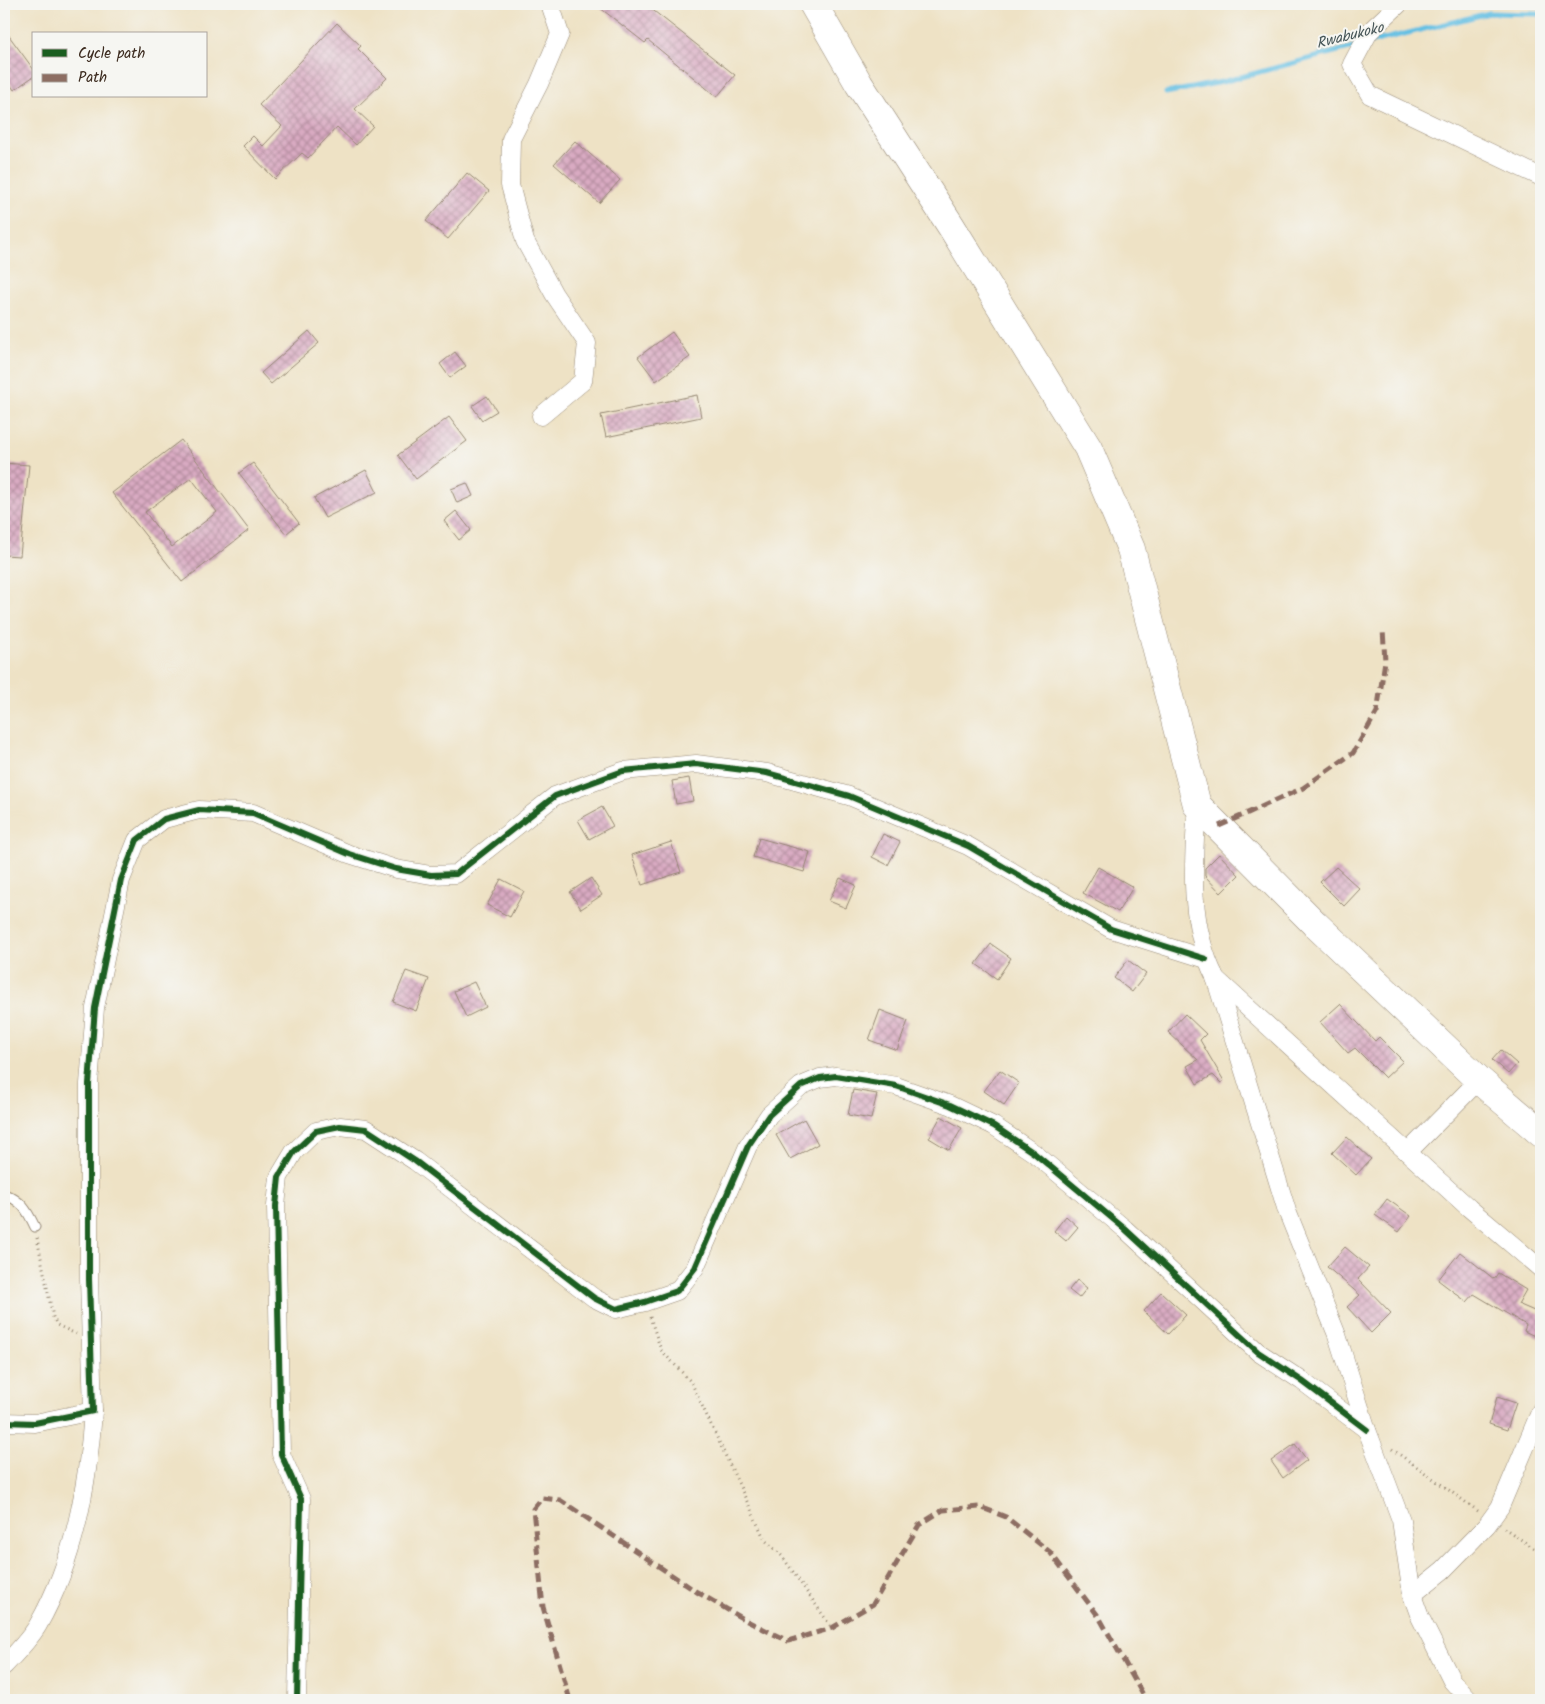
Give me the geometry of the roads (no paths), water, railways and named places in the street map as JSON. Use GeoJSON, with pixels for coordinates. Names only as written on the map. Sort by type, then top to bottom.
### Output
{"type":"FeatureCollection","features":[{"type":"Feature","properties":{"kind":"main road"},"geometry":{"type":"LineString","coordinates":[[814,4],[859,84],[951,226],[1088,448],[1131,549],[1197,805],[1314,923],[1479,1080],[1541,1133]]}},
{"type":"Feature","properties":{"kind":"street"},"geometry":{"type":"LineString","coordinates":[[541,416],[583,381],[587,343],[554,294],[525,241],[510,186],[511,139],[539,84],[560,34],[550,4]]}},
{"type":"Feature","properties":{"kind":"street"},"geometry":{"type":"LineString","coordinates":[[1399,4],[1369,32],[1352,64],[1370,95],[1541,177]]}},
{"type":"Feature","properties":{"kind":"street"},"geometry":{"type":"LineString","coordinates":[[4,1666],[38,1626],[71,1549],[90,1459],[93,1410],[89,1084],[95,1008],[121,880],[137,840],[164,819],[199,810],[253,813],[349,854],[396,868],[431,875],[456,874],[555,796],[623,771],[696,764],[767,773],[849,796],[959,842],[1111,929],[1206,959]]}},
{"type":"Feature","properties":{"kind":"street"},"geometry":{"type":"LineString","coordinates":[[1197,805],[1192,874],[1196,918],[1206,959],[1215,978],[1287,1211],[1337,1334],[1367,1430],[1401,1520],[1412,1595],[1420,1617],[1452,1681],[1469,1700]]}},
{"type":"Feature","properties":{"kind":"street"},"geometry":{"type":"LineString","coordinates":[[1215,978],[1469,1208],[1541,1269]]}},
{"type":"Feature","properties":{"kind":"street"},"geometry":{"type":"LineString","coordinates":[[297,1700],[301,1499],[281,1454],[276,1206],[280,1177],[294,1152],[316,1131],[340,1126],[366,1129],[415,1161],[594,1298],[616,1309],[677,1291],[695,1268],[748,1146],[769,1115],[801,1086],[820,1078],[836,1076],[896,1086],[950,1105],[994,1126],[1034,1153],[1125,1229],[1258,1352],[1302,1381],[1367,1430]]}},
{"type":"Feature","properties":{"kind":"street"},"geometry":{"type":"LineString","coordinates":[[1408,1152],[1479,1080]]}},
{"type":"Feature","properties":{"kind":"street"},"geometry":{"type":"LineString","coordinates":[[4,1422],[34,1423],[93,1410]]}},
{"type":"Feature","properties":{"kind":"street"},"geometry":{"type":"LineString","coordinates":[[1412,1595],[1443,1570],[1487,1525],[1500,1507],[1541,1410]]}},
{"type":"Feature","properties":{"kind":"lane"},"geometry":{"type":"LineString","coordinates":[[4,1194],[15,1198],[26,1208],[35,1227]]}},
{"type":"Feature","properties":{"kind":"waterway","name":"Rwabukoko"},"geometry":{"type":"LineString","coordinates":[[1368,43],[1489,13],[1541,14]]}},
{"type":"Feature","properties":{"kind":"waterway","name":"Rwabukoko"},"geometry":{"type":"LineString","coordinates":[[1166,93],[1222,82],[1357,46]]}}]}
